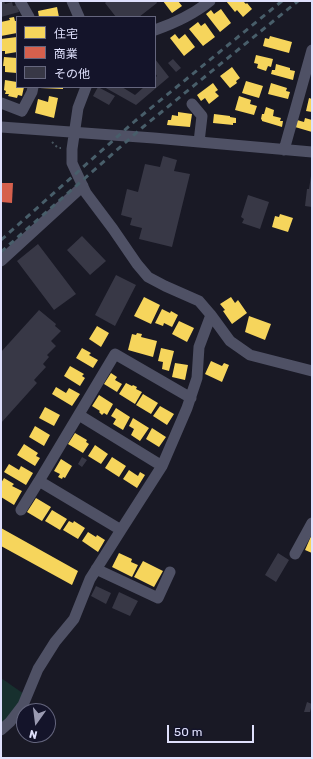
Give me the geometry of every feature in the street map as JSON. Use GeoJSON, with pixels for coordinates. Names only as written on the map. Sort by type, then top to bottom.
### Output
{"type":"FeatureCollection","features":[{"type":"Feature","properties":{"kind":"street"},"geometry":{"type":"LineString","coordinates":[[20,1],[29,16]]}},
{"type":"Feature","properties":{"kind":"street"},"geometry":{"type":"LineString","coordinates":[[72,1],[79,16]]}},
{"type":"Feature","properties":{"kind":"street"},"geometry":{"type":"LineString","coordinates":[[156,30],[178,21],[203,3]]}},
{"type":"Feature","properties":{"kind":"street"},"geometry":{"type":"LineString","coordinates":[[284,150],[312,50]]}},
{"type":"Feature","properties":{"kind":"street"},"geometry":{"type":"LineString","coordinates":[[1,103],[22,111],[33,88]]}},
{"type":"Feature","properties":{"kind":"street"},"geometry":{"type":"LineString","coordinates":[[86,88],[78,108],[72,149],[72,163],[86,193],[113,228],[137,264],[148,277],[199,301],[230,341],[250,355],[312,370]]}},
{"type":"Feature","properties":{"kind":"street"},"geometry":{"type":"LineString","coordinates":[[192,104],[202,116],[199,142]]}},
{"type":"Feature","properties":{"kind":"street"},"geometry":{"type":"LineString","coordinates":[[1,127],[312,152]]}},
{"type":"Feature","properties":{"kind":"street"},"geometry":{"type":"LineString","coordinates":[[1,261],[83,186]]}},
{"type":"Feature","properties":{"kind":"street"},"geometry":{"type":"LineString","coordinates":[[1,730],[10,722],[23,705],[38,669],[55,642],[74,620],[90,579],[162,466],[191,398],[197,378],[199,347],[211,315]]}},
{"type":"Feature","properties":{"kind":"street"},"geometry":{"type":"LineString","coordinates":[[21,510],[115,354],[191,398]]}},
{"type":"Feature","properties":{"kind":"street"},"geometry":{"type":"LineString","coordinates":[[79,415],[162,466]]}},
{"type":"Feature","properties":{"kind":"street"},"geometry":{"type":"LineString","coordinates":[[39,481],[121,530]]}},
{"type":"Feature","properties":{"kind":"street"},"geometry":{"type":"LineString","coordinates":[[295,554],[312,522]]}},
{"type":"Feature","properties":{"kind":"street"},"geometry":{"type":"LineString","coordinates":[[96,569],[158,598],[170,572]]}},
{"type":"Feature","properties":{"kind":"green space"},"geometry":{"type":"Polygon","coordinates":[[[1,678],[24,694],[20,703],[16,703],[16,708],[1,725],[1,678]]]}},
{"type":"Feature","properties":{"kind":"building: 住宅"},"geometry":{"type":"Polygon","coordinates":[[[163,1],[178,1],[182,6],[172,13],[163,1]]]}},
{"type":"Feature","properties":{"kind":"building: 住宅"},"geometry":{"type":"Polygon","coordinates":[[[226,1],[243,1],[252,9],[243,17],[237,10],[235,12],[226,1]]]}},
{"type":"Feature","properties":{"kind":"building: 住宅"},"geometry":{"type":"Polygon","coordinates":[[[57,7],[59,16],[39,16],[38,11],[57,7]]]}},
{"type":"Feature","properties":{"kind":"building: 住宅"},"geometry":{"type":"Polygon","coordinates":[[[221,9],[231,23],[220,32],[206,14],[211,10],[214,14],[221,9]]]}},
{"type":"Feature","properties":{"kind":"building: 住宅"},"geometry":{"type":"Polygon","coordinates":[[[14,17],[16,21],[16,33],[1,36],[1,22],[10,20],[9,18],[14,17]]]}},
{"type":"Feature","properties":{"kind":"building: 住宅"},"geometry":{"type":"Polygon","coordinates":[[[198,22],[201,26],[205,23],[215,37],[203,46],[189,29],[198,22]]]}},
{"type":"Feature","properties":{"kind":"building: 住宅"},"geometry":{"type":"Polygon","coordinates":[[[175,34],[179,39],[185,34],[195,47],[184,56],[170,38],[175,34]]]}},
{"type":"Feature","properties":{"kind":"building: 住宅"},"geometry":{"type":"Polygon","coordinates":[[[270,36],[292,42],[289,53],[263,46],[265,38],[269,39],[270,36]]]}},
{"type":"Feature","properties":{"kind":"building: 住宅"},"geometry":{"type":"Polygon","coordinates":[[[16,37],[16,52],[5,54],[5,51],[2,51],[1,39],[16,37]]]}},
{"type":"Feature","properties":{"kind":"building: 住宅"},"geometry":{"type":"Polygon","coordinates":[[[256,55],[273,59],[271,67],[268,66],[266,71],[257,68],[258,64],[254,63],[256,55]]]}},
{"type":"Feature","properties":{"kind":"building: 住宅"},"geometry":{"type":"Polygon","coordinates":[[[4,57],[16,58],[16,73],[5,72],[5,66],[3,66],[4,57]]]}},
{"type":"Feature","properties":{"kind":"building: 住宅"},"geometry":{"type":"Polygon","coordinates":[[[276,64],[295,71],[293,80],[271,74],[272,70],[275,70],[276,64]]]}},
{"type":"Feature","properties":{"kind":"building: 住宅"},"geometry":{"type":"Polygon","coordinates":[[[232,67],[240,78],[236,81],[237,83],[230,88],[220,76],[232,67]]]}},
{"type":"Feature","properties":{"kind":"building: 住宅"},"geometry":{"type":"Polygon","coordinates":[[[5,80],[16,82],[16,88],[24,88],[22,96],[18,95],[17,98],[8,96],[9,94],[5,94],[6,91],[4,90],[5,80]]]}},
{"type":"Feature","properties":{"kind":"building: 住宅"},"geometry":{"type":"Polygon","coordinates":[[[246,81],[263,86],[259,98],[242,93],[246,81]]]}},
{"type":"Feature","properties":{"kind":"building: 住宅"},"geometry":{"type":"Polygon","coordinates":[[[213,83],[218,90],[215,92],[219,96],[209,104],[205,98],[201,101],[197,95],[213,83]]]}},
{"type":"Feature","properties":{"kind":"building: 住宅"},"geometry":{"type":"Polygon","coordinates":[[[271,83],[287,88],[286,91],[290,92],[288,99],[268,94],[271,83]]]}},
{"type":"Feature","properties":{"kind":"building: 住宅"},"geometry":{"type":"Polygon","coordinates":[[[40,88],[63,88],[63,89],[40,88]]]}},
{"type":"Feature","properties":{"kind":"building: 住宅"},"geometry":{"type":"Polygon","coordinates":[[[49,96],[58,98],[54,118],[35,113],[38,99],[48,102],[49,96]]]}},
{"type":"Feature","properties":{"kind":"building: 住宅"},"geometry":{"type":"Polygon","coordinates":[[[239,96],[251,100],[250,104],[257,106],[254,115],[235,110],[239,96]]]}},
{"type":"Feature","properties":{"kind":"building: 住宅"},"geometry":{"type":"Polygon","coordinates":[[[309,98],[312,99],[312,112],[306,111],[309,98]]]}},
{"type":"Feature","properties":{"kind":"building: 住宅"},"geometry":{"type":"Polygon","coordinates":[[[266,107],[274,110],[273,116],[281,118],[280,121],[283,121],[282,127],[262,121],[262,114],[264,114],[266,107]]]}},
{"type":"Feature","properties":{"kind":"building: 住宅"},"geometry":{"type":"Polygon","coordinates":[[[178,112],[192,114],[190,127],[167,125],[168,120],[171,120],[172,115],[178,116],[178,112]]]}},
{"type":"Feature","properties":{"kind":"building: 住宅"},"geometry":{"type":"Polygon","coordinates":[[[214,114],[236,118],[236,123],[233,123],[233,125],[213,123],[214,114]]]}},
{"type":"Feature","properties":{"kind":"building: 住宅"},"geometry":{"type":"Polygon","coordinates":[[[305,118],[312,120],[312,132],[295,127],[297,120],[304,122],[305,118]]]}},
{"type":"Feature","properties":{"kind":"building: 住宅"},"geometry":{"type":"Polygon","coordinates":[[[280,214],[293,218],[288,232],[272,227],[275,216],[279,217],[280,214]]]}},
{"type":"Feature","properties":{"kind":"building: 住宅"},"geometry":{"type":"Polygon","coordinates":[[[144,297],[160,305],[151,324],[134,316],[144,297]]]}},
{"type":"Feature","properties":{"kind":"building: 住宅"},"geometry":{"type":"Polygon","coordinates":[[[231,297],[235,303],[238,300],[247,313],[232,324],[223,311],[225,310],[220,304],[231,297]]]}},
{"type":"Feature","properties":{"kind":"building: 住宅"},"geometry":{"type":"Polygon","coordinates":[[[162,309],[170,313],[171,311],[178,315],[172,327],[164,323],[163,326],[155,323],[162,309]]]}},
{"type":"Feature","properties":{"kind":"building: 住宅"},"geometry":{"type":"Polygon","coordinates":[[[249,316],[271,324],[265,340],[245,332],[249,316]]]}},
{"type":"Feature","properties":{"kind":"building: 住宅"},"geometry":{"type":"Polygon","coordinates":[[[179,321],[194,328],[187,342],[172,334],[179,321]]]}},
{"type":"Feature","properties":{"kind":"building: 住宅"},"geometry":{"type":"Polygon","coordinates":[[[97,326],[109,333],[101,347],[89,339],[97,326]]]}},
{"type":"Feature","properties":{"kind":"building: 住宅"},"geometry":{"type":"Polygon","coordinates":[[[137,333],[142,334],[141,337],[157,341],[153,357],[128,350],[132,334],[136,335],[137,333]]]}},
{"type":"Feature","properties":{"kind":"building: 住宅"},"geometry":{"type":"Polygon","coordinates":[[[82,348],[91,353],[89,355],[98,360],[93,368],[76,358],[82,348]]]}},
{"type":"Feature","properties":{"kind":"building: 住宅"},"geometry":{"type":"Polygon","coordinates":[[[161,348],[174,351],[169,371],[162,369],[163,362],[158,361],[161,348]]]}},
{"type":"Feature","properties":{"kind":"building: 住宅"},"geometry":{"type":"Polygon","coordinates":[[[211,361],[222,366],[224,363],[229,365],[222,382],[205,374],[211,361]]]}},
{"type":"Feature","properties":{"kind":"building: 住宅"},"geometry":{"type":"Polygon","coordinates":[[[175,363],[188,365],[185,380],[172,377],[175,363]]]}},
{"type":"Feature","properties":{"kind":"building: 住宅"},"geometry":{"type":"Polygon","coordinates":[[[70,366],[84,374],[82,376],[85,378],[80,386],[64,376],[70,366]]]}},
{"type":"Feature","properties":{"kind":"building: 住宅"},"geometry":{"type":"Polygon","coordinates":[[[111,373],[117,377],[115,380],[122,384],[117,392],[104,384],[111,373]]]}},
{"type":"Feature","properties":{"kind":"building: 住宅"},"geometry":{"type":"Polygon","coordinates":[[[126,383],[137,387],[136,389],[142,392],[135,404],[119,394],[126,383]]]}},
{"type":"Feature","properties":{"kind":"building: 住宅"},"geometry":{"type":"Polygon","coordinates":[[[56,387],[66,393],[69,388],[80,394],[72,406],[52,394],[56,387]]]}},
{"type":"Feature","properties":{"kind":"building: 住宅"},"geometry":{"type":"Polygon","coordinates":[[[143,394],[158,403],[151,414],[136,405],[143,394]]]}},
{"type":"Feature","properties":{"kind":"building: 住宅"},"geometry":{"type":"Polygon","coordinates":[[[99,395],[113,404],[107,415],[104,413],[102,415],[99,412],[100,411],[92,406],[99,395]]]}},
{"type":"Feature","properties":{"kind":"building: 住宅"},"geometry":{"type":"Polygon","coordinates":[[[160,406],[174,414],[167,425],[153,416],[160,406]]]}},
{"type":"Feature","properties":{"kind":"building: 住宅"},"geometry":{"type":"Polygon","coordinates":[[[45,407],[60,415],[54,426],[39,418],[45,407]]]}},
{"type":"Feature","properties":{"kind":"building: 住宅"},"geometry":{"type":"Polygon","coordinates":[[[116,408],[130,417],[123,430],[113,424],[116,419],[111,416],[116,408]]]}},
{"type":"Feature","properties":{"kind":"building: 住宅"},"geometry":{"type":"Polygon","coordinates":[[[133,418],[149,428],[140,441],[131,435],[134,429],[129,426],[133,418]]]}},
{"type":"Feature","properties":{"kind":"building: 住宅"},"geometry":{"type":"Polygon","coordinates":[[[35,426],[50,435],[44,446],[29,437],[35,426]]]}},
{"type":"Feature","properties":{"kind":"building: 住宅"},"geometry":{"type":"Polygon","coordinates":[[[152,428],[166,437],[159,447],[146,439],[152,428]]]}},
{"type":"Feature","properties":{"kind":"building: 住宅"},"geometry":{"type":"Polygon","coordinates":[[[75,433],[87,440],[86,442],[89,444],[83,453],[68,444],[75,433]]]}},
{"type":"Feature","properties":{"kind":"building: 住宅"},"geometry":{"type":"Polygon","coordinates":[[[24,444],[38,453],[36,456],[40,458],[35,466],[17,455],[24,444]]]}},
{"type":"Feature","properties":{"kind":"building: 住宅"},"geometry":{"type":"Polygon","coordinates":[[[95,445],[108,454],[101,464],[88,456],[95,445]]]}},
{"type":"Feature","properties":{"kind":"building: 住宅"},"geometry":{"type":"Polygon","coordinates":[[[112,457],[126,466],[119,477],[105,468],[112,457]]]}},
{"type":"Feature","properties":{"kind":"building: 住宅"},"geometry":{"type":"Polygon","coordinates":[[[61,459],[72,466],[65,478],[63,477],[62,479],[58,477],[60,474],[54,471],[61,459]]]}},
{"type":"Feature","properties":{"kind":"building: 住宅"},"geometry":{"type":"Polygon","coordinates":[[[9,464],[19,470],[21,466],[33,473],[26,485],[4,472],[9,464]]]}},
{"type":"Feature","properties":{"kind":"building: 住宅"},"geometry":{"type":"Polygon","coordinates":[[[129,470],[138,476],[140,472],[145,475],[137,488],[123,479],[129,470]]]}},
{"type":"Feature","properties":{"kind":"building: 住宅"},"geometry":{"type":"Polygon","coordinates":[[[4,478],[14,484],[12,486],[22,491],[14,505],[1,497],[1,483],[4,478]]]}},
{"type":"Feature","properties":{"kind":"building: 住宅"},"geometry":{"type":"Polygon","coordinates":[[[36,498],[51,507],[42,521],[27,512],[36,498]]]}},
{"type":"Feature","properties":{"kind":"building: 住宅"},"geometry":{"type":"Polygon","coordinates":[[[52,510],[67,519],[60,530],[45,521],[52,510]]]}},
{"type":"Feature","properties":{"kind":"building: 住宅"},"geometry":{"type":"Polygon","coordinates":[[[69,521],[73,523],[74,521],[85,528],[78,539],[63,530],[69,521]]]}},
{"type":"Feature","properties":{"kind":"building: 住宅"},"geometry":{"type":"Polygon","coordinates":[[[1,528],[78,571],[72,585],[1,546],[1,528]]]}},
{"type":"Feature","properties":{"kind":"building: 住宅"},"geometry":{"type":"Polygon","coordinates":[[[88,532],[105,540],[98,552],[82,541],[88,532]]]}},
{"type":"Feature","properties":{"kind":"building: 住宅"},"geometry":{"type":"Polygon","coordinates":[[[312,534],[312,553],[305,550],[312,534]]]}},
{"type":"Feature","properties":{"kind":"building: 住宅"},"geometry":{"type":"Polygon","coordinates":[[[119,553],[132,559],[131,562],[138,565],[132,577],[112,567],[119,553]]]}},
{"type":"Feature","properties":{"kind":"building: 住宅"},"geometry":{"type":"Polygon","coordinates":[[[143,561],[163,571],[154,587],[134,577],[143,561]]]}},
{"type":"Feature","properties":{"kind":"building: 商業"},"geometry":{"type":"Polygon","coordinates":[[[1,183],[13,183],[12,203],[1,202],[1,183]]]}},
{"type":"Feature","properties":{"kind":"building: その他"},"geometry":{"type":"Polygon","coordinates":[[[4,1],[5,4],[12,2],[13,6],[17,5],[19,12],[1,17],[1,2],[4,1]]]}},
{"type":"Feature","properties":{"kind":"building: その他"},"geometry":{"type":"Polygon","coordinates":[[[107,1],[156,1],[157,3],[140,16],[115,16],[105,3],[107,1]]]}},
{"type":"Feature","properties":{"kind":"building: その他"},"geometry":{"type":"Polygon","coordinates":[[[173,59],[181,68],[176,72],[168,63],[173,59]]]}},
{"type":"Feature","properties":{"kind":"building: その他"},"geometry":{"type":"Polygon","coordinates":[[[156,60],[169,77],[136,105],[106,88],[124,88],[135,95],[143,88],[156,88],[156,60]]]}},
{"type":"Feature","properties":{"kind":"building: その他"},"geometry":{"type":"Polygon","coordinates":[[[97,88],[100,88],[115,96],[109,105],[93,96],[97,88]]]}},
{"type":"Feature","properties":{"kind":"building: その他"},"geometry":{"type":"Polygon","coordinates":[[[163,156],[177,160],[174,171],[190,174],[172,247],[139,239],[142,228],[130,225],[132,218],[121,215],[127,189],[138,192],[145,164],[160,167],[163,156]]]}},
{"type":"Feature","properties":{"kind":"building: その他"},"geometry":{"type":"Polygon","coordinates":[[[311,176],[312,207],[305,206],[307,189],[309,189],[311,176]]]}},
{"type":"Feature","properties":{"kind":"building: その他"},"geometry":{"type":"Polygon","coordinates":[[[248,195],[269,202],[260,229],[242,223],[244,219],[241,217],[248,195]]]}},
{"type":"Feature","properties":{"kind":"building: その他"},"geometry":{"type":"Polygon","coordinates":[[[82,236],[106,261],[90,275],[67,250],[82,236]]]}},
{"type":"Feature","properties":{"kind":"building: その他"},"geometry":{"type":"Polygon","coordinates":[[[38,244],[76,294],[54,310],[17,261],[38,244]]]}},
{"type":"Feature","properties":{"kind":"building: その他"},"geometry":{"type":"Polygon","coordinates":[[[116,275],[136,285],[115,326],[95,315],[116,275]]]}},
{"type":"Feature","properties":{"kind":"building: その他"},"geometry":{"type":"Polygon","coordinates":[[[39,310],[56,324],[55,326],[61,331],[51,341],[56,346],[47,355],[49,357],[43,364],[46,367],[34,380],[37,383],[1,423],[1,352],[39,310]]]}},
{"type":"Feature","properties":{"kind":"building: その他"},"geometry":{"type":"Polygon","coordinates":[[[82,457],[87,460],[82,467],[78,464],[82,457]]]}},
{"type":"Feature","properties":{"kind":"building: その他"},"geometry":{"type":"Polygon","coordinates":[[[278,553],[289,560],[276,582],[265,575],[278,553]]]}},
{"type":"Feature","properties":{"kind":"building: その他"},"geometry":{"type":"Polygon","coordinates":[[[96,586],[111,593],[106,604],[91,596],[96,586]]]}},
{"type":"Feature","properties":{"kind":"building: その他"},"geometry":{"type":"Polygon","coordinates":[[[119,592],[138,601],[130,616],[112,608],[119,592]]]}},
{"type":"Feature","properties":{"kind":"building: その他"},"geometry":{"type":"Polygon","coordinates":[[[307,702],[312,704],[310,712],[304,712],[307,702]]]}},
{"type":"Feature","properties":{"kind":"railway"},"geometry":{"type":"LineString","coordinates":[[1,240],[135,121],[282,1]]}},
{"type":"Feature","properties":{"kind":"railway"},"geometry":{"type":"LineString","coordinates":[[1,252],[143,127],[298,1]]}}]}
